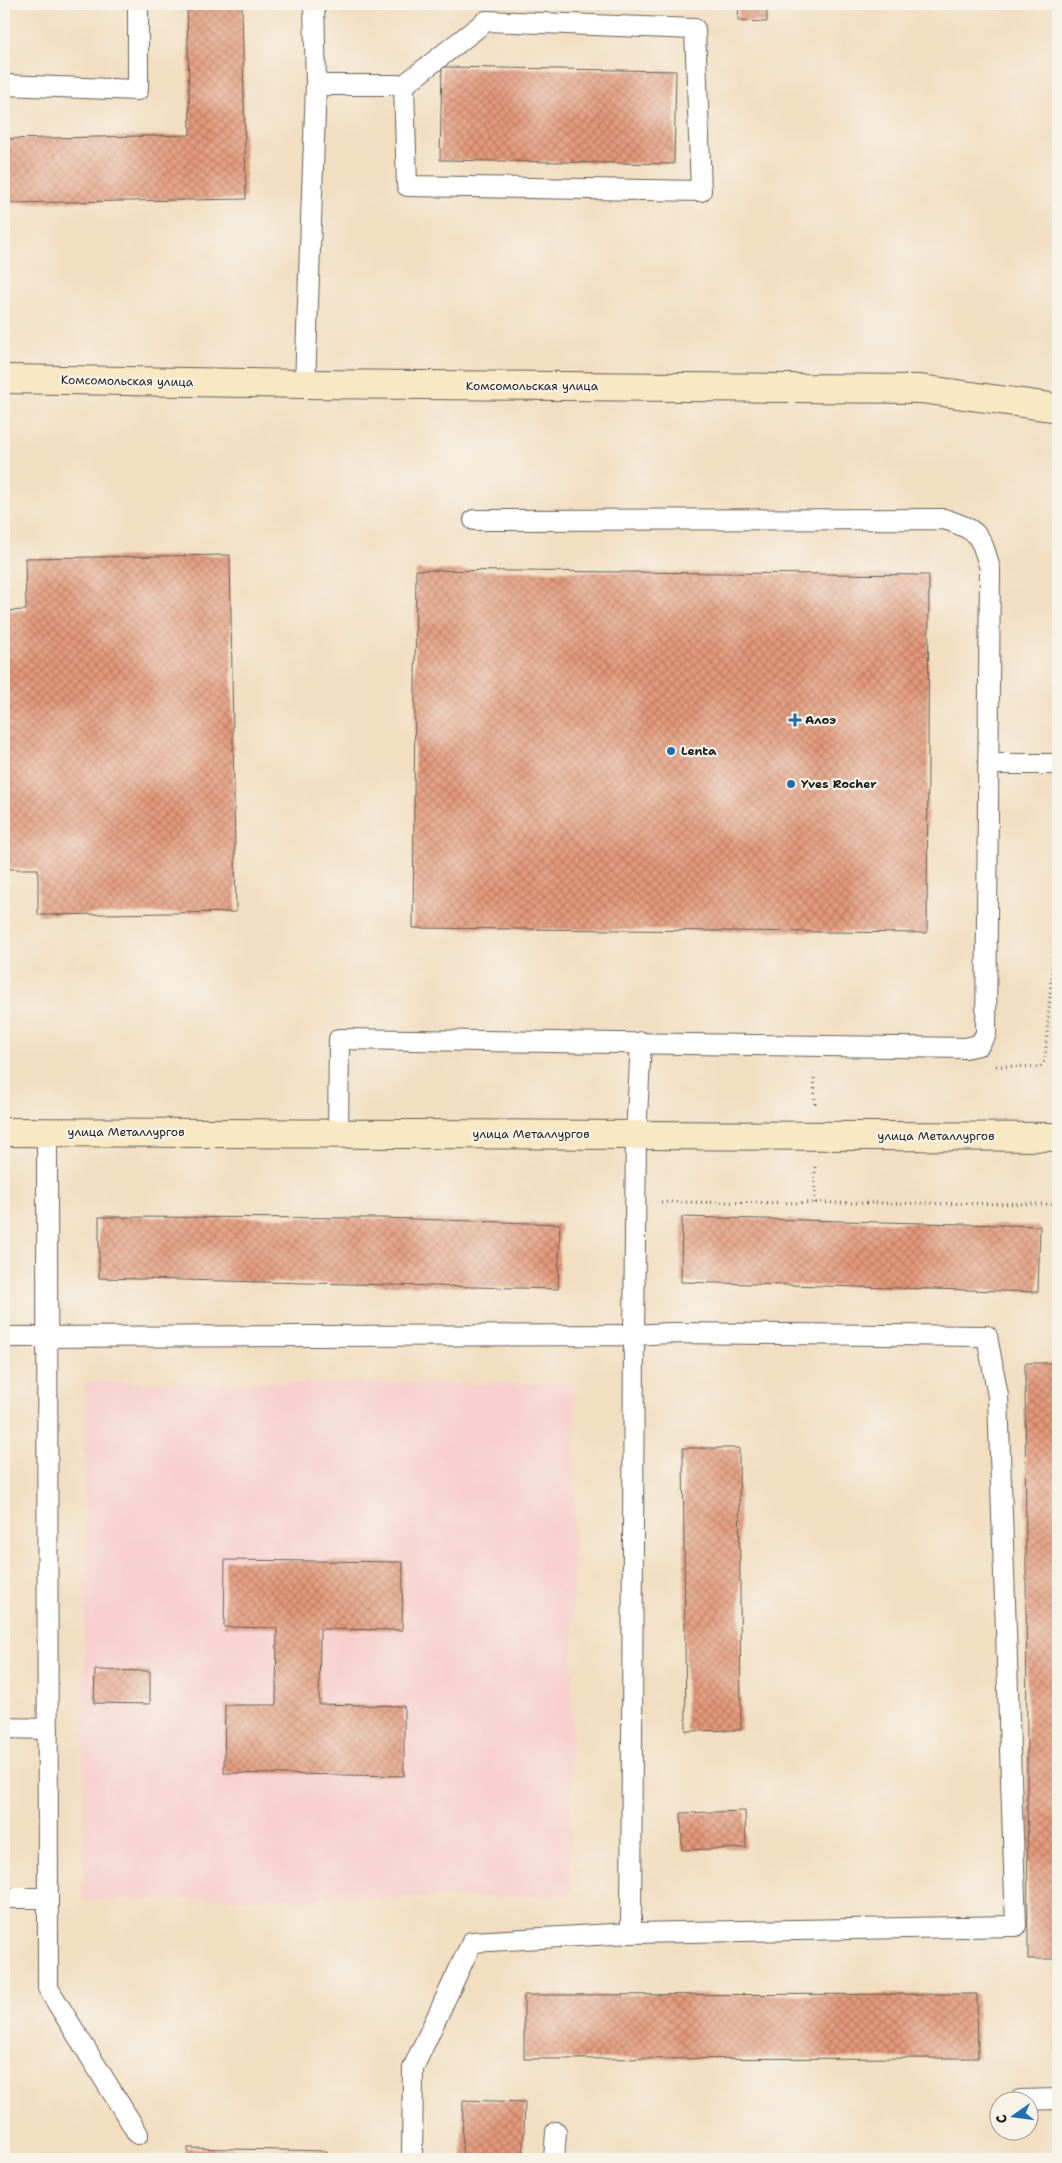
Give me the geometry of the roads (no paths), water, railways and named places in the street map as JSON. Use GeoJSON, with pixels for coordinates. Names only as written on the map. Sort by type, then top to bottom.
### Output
{"type":"FeatureCollection","features":[{"type":"Feature","properties":{"kind":"street","name":"Комсомольская улица"},"geometry":{"type":"LineString","coordinates":[[4,379],[305,384],[921,388],[1058,408]]}},
{"type":"Feature","properties":{"kind":"street","name":"улица Металлургов"},"geometry":{"type":"LineString","coordinates":[[4,1132],[1058,1137]]}},
{"type":"Feature","properties":{"kind":"lane"},"geometry":{"type":"LineString","coordinates":[[4,85],[138,90],[138,4]]}},
{"type":"Feature","properties":{"kind":"lane"},"geometry":{"type":"LineString","coordinates":[[305,384],[316,85],[314,4]]}},
{"type":"Feature","properties":{"kind":"lane"},"geometry":{"type":"LineString","coordinates":[[316,85],[404,85],[487,12],[695,29],[701,191],[407,186],[404,85]]}},
{"type":"Feature","properties":{"kind":"lane"},"geometry":{"type":"LineString","coordinates":[[338,1133],[339,1039],[965,1048],[979,1045],[986,1034],[990,569],[984,544],[968,527],[944,519],[474,520]]}},
{"type":"Feature","properties":{"kind":"lane"},"geometry":{"type":"LineString","coordinates":[[989,764],[1058,764]]}},
{"type":"Feature","properties":{"kind":"lane"},"geometry":{"type":"LineString","coordinates":[[631,1933],[636,1135],[641,1042]]}},
{"type":"Feature","properties":{"kind":"lane"},"geometry":{"type":"LineString","coordinates":[[47,1132],[48,1988],[138,2134]]}},
{"type":"Feature","properties":{"kind":"lane"},"geometry":{"type":"LineString","coordinates":[[4,1338],[634,1335],[669,1333],[987,1336],[998,1396],[1016,1926],[631,1933],[472,1942],[413,2068],[412,2159]]}},
{"type":"Feature","properties":{"kind":"lane"},"geometry":{"type":"LineString","coordinates":[[4,1728],[48,1729]]}},
{"type":"Feature","properties":{"kind":"lane"},"geometry":{"type":"LineString","coordinates":[[4,1898],[48,1898]]}},
{"type":"Feature","properties":{"kind":"lane"},"geometry":{"type":"LineString","coordinates":[[1040,2099],[1058,2099]]}},
{"type":"Feature","properties":{"kind":"lane"},"geometry":{"type":"LineString","coordinates":[[554,2159],[556,2132]]}},
{"type":"Feature","properties":{"kind":"place","name":"Алоэ"},"geometry":{"type":"Point","coordinates":[795,720]}},
{"type":"Feature","properties":{"kind":"place","name":"Lenta"},"geometry":{"type":"Point","coordinates":[671,751]}},
{"type":"Feature","properties":{"kind":"place","name":"Yves Rocher"},"geometry":{"type":"Point","coordinates":[791,784]}}]}
